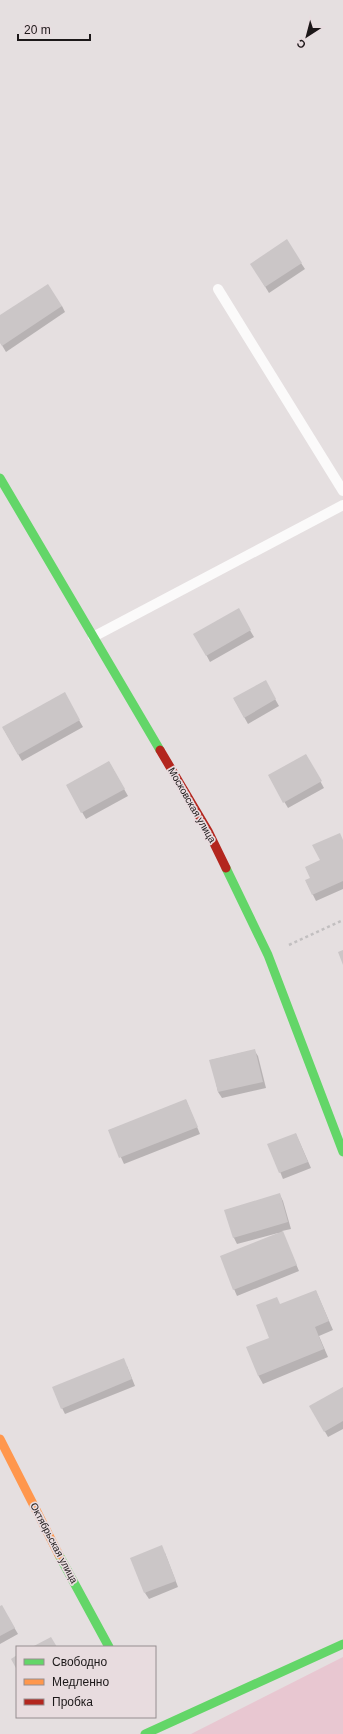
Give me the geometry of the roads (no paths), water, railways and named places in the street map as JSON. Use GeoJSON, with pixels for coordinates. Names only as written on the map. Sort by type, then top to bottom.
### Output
{"type":"FeatureCollection","features":[{"type":"Feature","properties":{"kind":"street","name":"Московская улица"},"geometry":{"type":"LineString","coordinates":[[0,478],[208,831],[268,955],[343,1152]]}},
{"type":"Feature","properties":{"kind":"street","name":"Октябрьская улица"},"geometry":{"type":"LineString","coordinates":[[0,1439],[108,1646]]}},
{"type":"Feature","properties":{"kind":"street"},"geometry":{"type":"LineString","coordinates":[[145,1734],[343,1644]]}},
{"type":"Feature","properties":{"kind":"lane"},"geometry":{"type":"LineString","coordinates":[[218,289],[343,491]]}},
{"type":"Feature","properties":{"kind":"lane"},"geometry":{"type":"LineString","coordinates":[[93,637],[343,505]]}}]}
